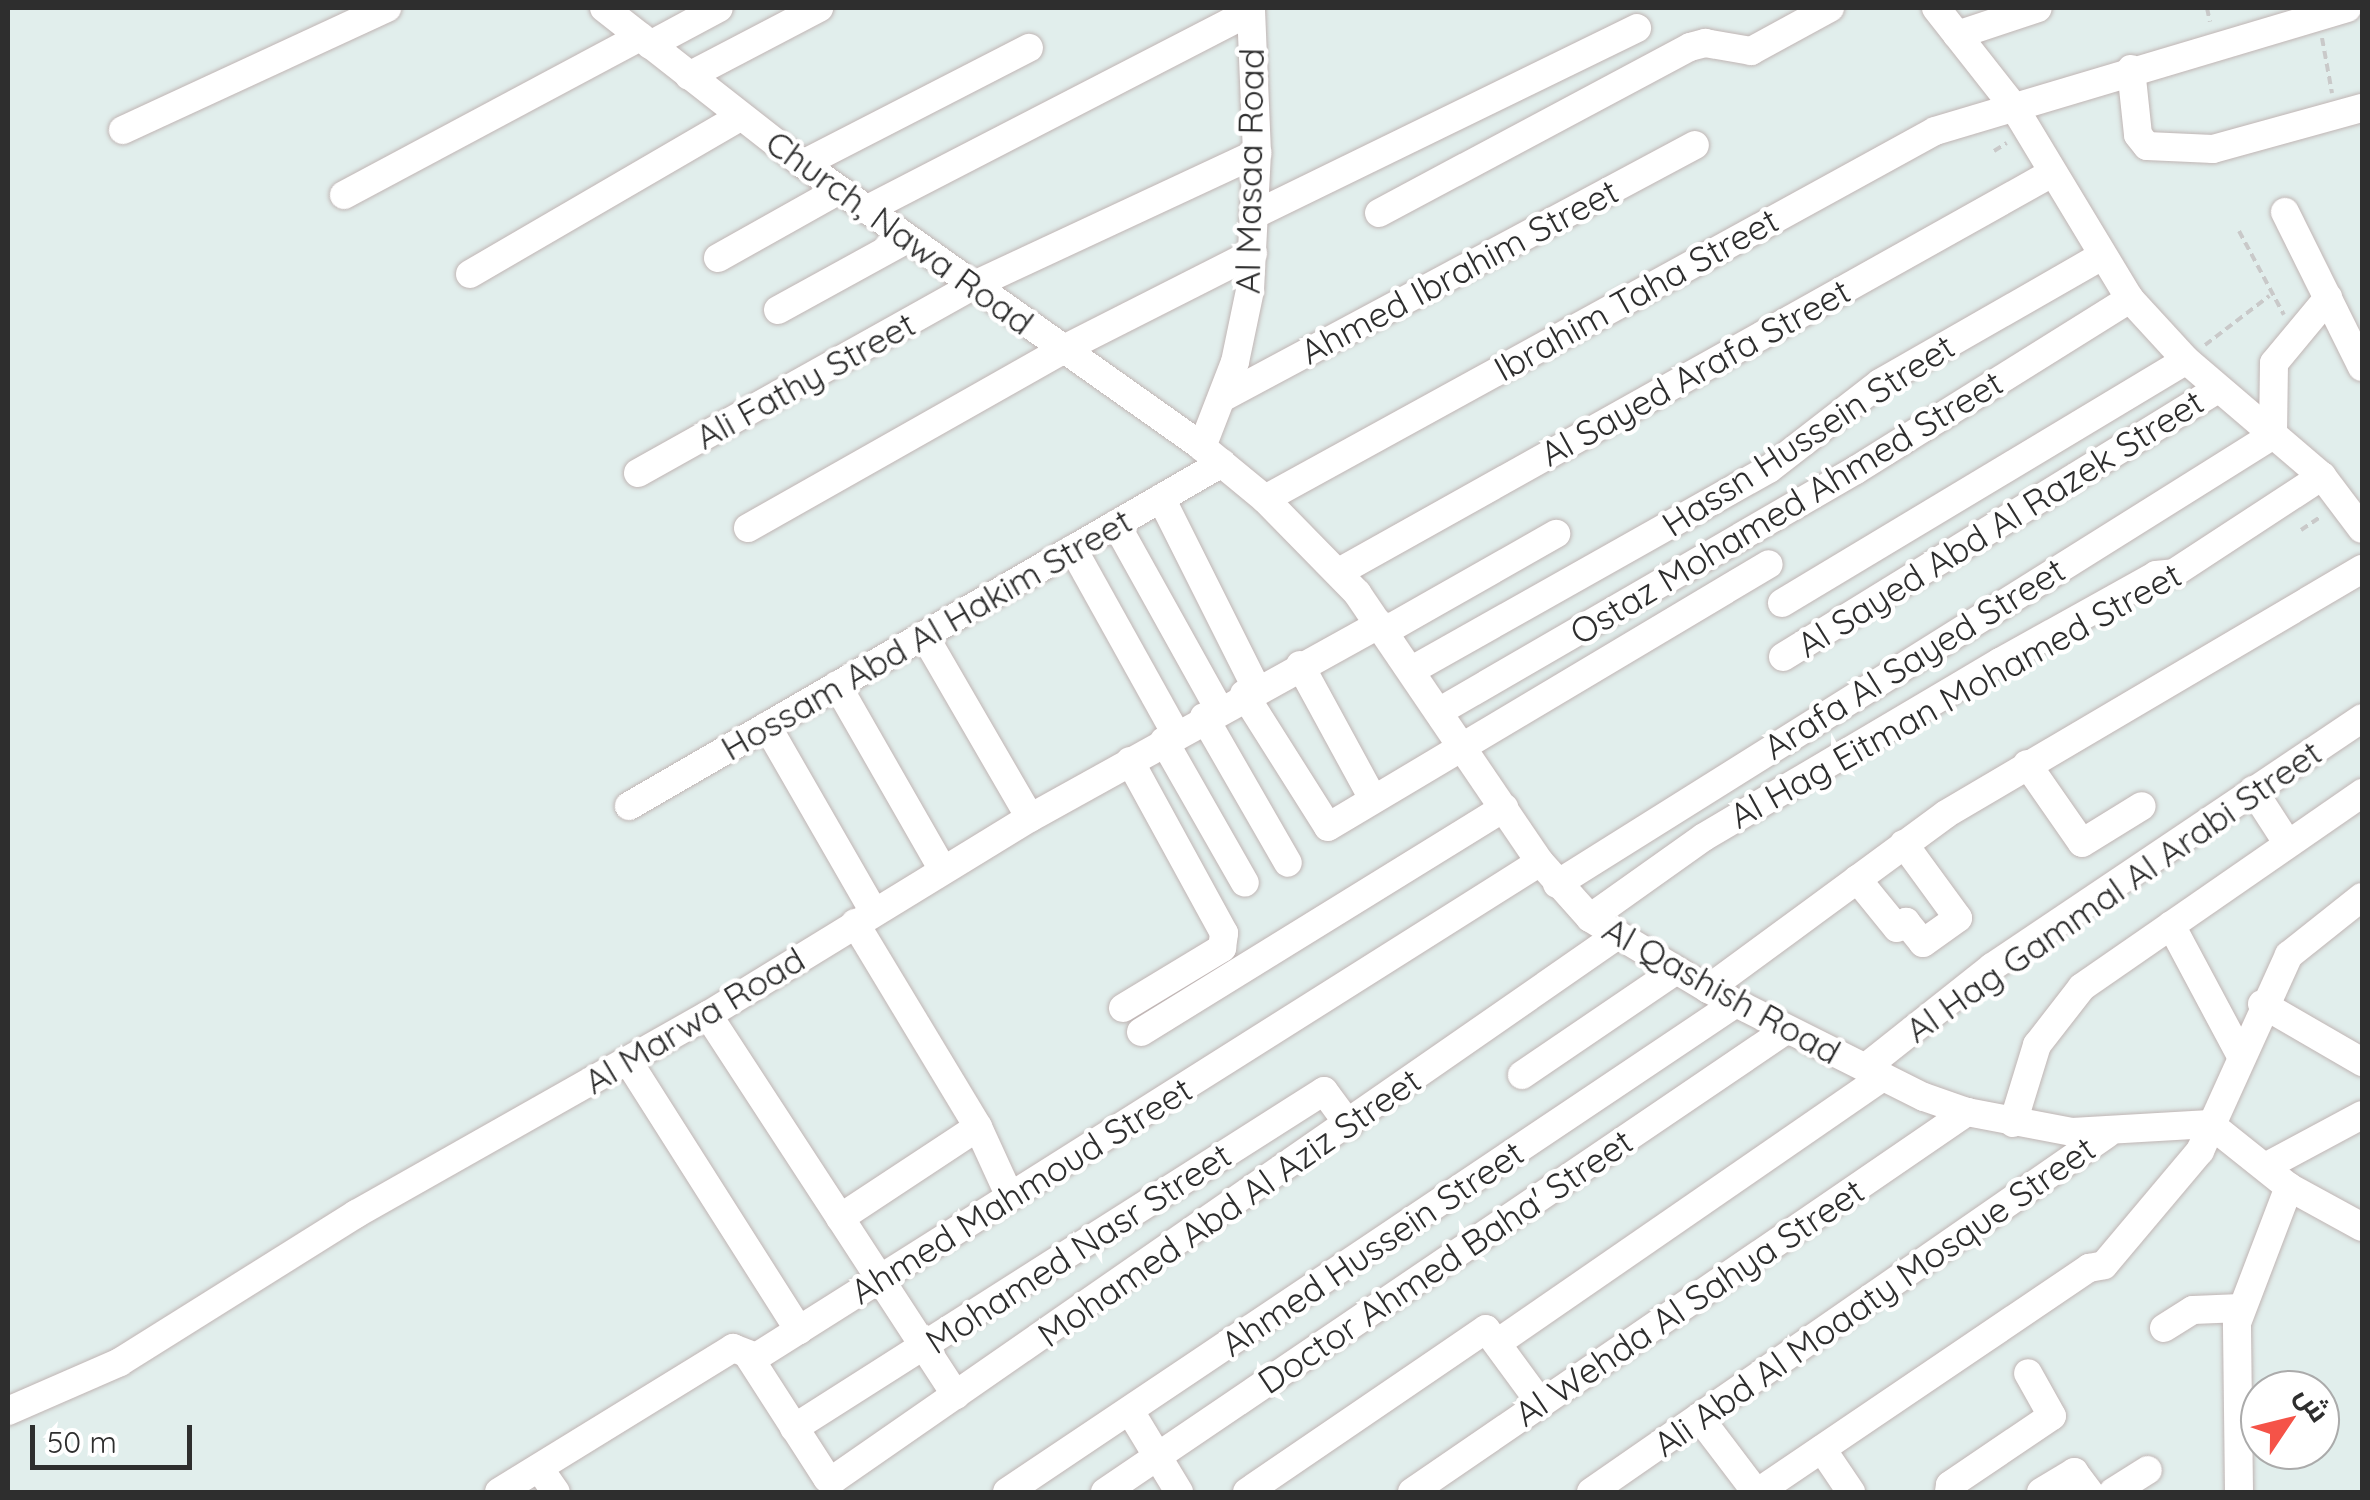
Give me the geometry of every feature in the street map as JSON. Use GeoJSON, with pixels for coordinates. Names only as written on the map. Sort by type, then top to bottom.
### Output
{"type":"FeatureCollection","features":[{"type":"Feature","properties":{"kind":"street"},"geometry":{"type":"LineString","coordinates":[[123,130],[387,8]]}},
{"type":"Feature","properties":{"kind":"street","name":"Church, Nawa Road"},"geometry":{"type":"LineString","coordinates":[[604,8],[802,164],[1212,455]]}},
{"type":"Feature","properties":{"kind":"street"},"geometry":{"type":"LineString","coordinates":[[344,195],[645,41],[719,8]]}},
{"type":"Feature","properties":{"kind":"street"},"geometry":{"type":"LineString","coordinates":[[689,76],[819,8]]}},
{"type":"Feature","properties":{"kind":"street"},"geometry":{"type":"LineString","coordinates":[[1378,214],[1690,47],[1705,42],[1752,51],[1830,8]]}},
{"type":"Feature","properties":{"kind":"street"},"geometry":{"type":"LineString","coordinates":[[1936,8],[2014,106],[2100,257],[2130,299],[2186,360],[2322,476],[2362,529]]}},
{"type":"Feature","properties":{"kind":"street"},"geometry":{"type":"LineString","coordinates":[[1957,34],[2038,8]]}},
{"type":"Feature","properties":{"kind":"street","name":"Ibrahim Taha Street"},"geometry":{"type":"LineString","coordinates":[[1265,500],[1904,146],[2132,69],[2346,8]]}},
{"type":"Feature","properties":{"kind":"street"},"geometry":{"type":"LineString","coordinates":[[866,210],[1251,9]]}},
{"type":"Feature","properties":{"kind":"street","name":"Al Masaa Road"},"geometry":{"type":"LineString","coordinates":[[1212,455],[1244,326],[1253,253],[1257,153],[1251,9]]}},
{"type":"Feature","properties":{"kind":"street"},"geometry":{"type":"LineString","coordinates":[[1256,214],[1637,28]]}},
{"type":"Feature","properties":{"kind":"street"},"geometry":{"type":"LineString","coordinates":[[802,164],[1029,48]]}},
{"type":"Feature","properties":{"kind":"street"},"geometry":{"type":"LineString","coordinates":[[2132,69],[2138,135],[2147,146],[2224,147],[2349,110]]}},
{"type":"Feature","properties":{"kind":"street"},"geometry":{"type":"LineString","coordinates":[[470,274],[740,117]]}},
{"type":"Feature","properties":{"kind":"street","name":"Ahmed Ibrahim Street"},"geometry":{"type":"LineString","coordinates":[[1224,397],[1695,145]]}},
{"type":"Feature","properties":{"kind":"street","name":"Ali Fathy Street"},"geometry":{"type":"LineString","coordinates":[[638,473],[972,286],[1257,153]]}},
{"type":"Feature","properties":{"kind":"street","name":"Al Sayed Arafa Street"},"geometry":{"type":"LineString","coordinates":[[1339,572],[2052,174]]}},
{"type":"Feature","properties":{"kind":"street"},"geometry":{"type":"LineString","coordinates":[[718,258],[839,190]]}},
{"type":"Feature","properties":{"kind":"street"},"geometry":{"type":"LineString","coordinates":[[2285,212],[2362,367]]}},
{"type":"Feature","properties":{"kind":"street"},"geometry":{"type":"LineString","coordinates":[[778,310],[906,239]]}},
{"type":"Feature","properties":{"kind":"street"},"geometry":{"type":"LineString","coordinates":[[748,528],[1064,349],[1253,253]]}},
{"type":"Feature","properties":{"kind":"street","name":"Hassn Hussein Street"},"geometry":{"type":"LineString","coordinates":[[1412,670],[1769,469],[1880,384],[2100,257]]}},
{"type":"Feature","properties":{"kind":"street"},"geometry":{"type":"LineString","coordinates":[[2273,435],[2274,363],[2328,298]]}},
{"type":"Feature","properties":{"kind":"street","name":"Ostaz Mohamed Ahmed Street"},"geometry":{"type":"LineString","coordinates":[[1440,711],[1856,470],[2130,299]]}},
{"type":"Feature","properties":{"kind":"street"},"geometry":{"type":"LineString","coordinates":[[1782,603],[2186,360]]}},
{"type":"Feature","properties":{"kind":"street","name":"Al Sayed Abd Al Razek Street"},"geometry":{"type":"LineString","coordinates":[[1783,657],[2218,389]]}},
{"type":"Feature","properties":{"kind":"street","name":"Arafa Al Sayed Street"},"geometry":{"type":"LineString","coordinates":[[1548,873],[2273,435]]}},
{"type":"Feature","properties":{"kind":"street","name":"Al Qashish Road"},"geometry":{"type":"LineString","coordinates":[[1212,455],[1339,572],[1412,670],[1548,873],[1590,918],[1675,971],[1786,1030],[1966,1112],[2108,1134],[2213,1125]]}},
{"type":"Feature","properties":{"kind":"street","name":"Hossam Abd Al Hakim Street"},"geometry":{"type":"LineString","coordinates":[[629,806],[1161,498],[1212,455]]}},
{"type":"Feature","properties":{"kind":"street","name":"Al Hag Eitman Mohamed Street"},"geometry":{"type":"LineString","coordinates":[[1590,918],[1704,837],[2000,662],[2156,575],[2174,573],[2322,476]]}},
{"type":"Feature","properties":{"kind":"street"},"geometry":{"type":"LineString","coordinates":[[1161,498],[1288,863]]}},
{"type":"Feature","properties":{"kind":"street"},"geometry":{"type":"LineString","coordinates":[[1116,524],[1231,702],[1323,826],[1769,564]]}},
{"type":"Feature","properties":{"kind":"street","name":"Al Marwa Road"},"geometry":{"type":"LineString","coordinates":[[8,1411],[120,1362],[356,1214],[708,1015],[943,870],[1231,702],[1382,628],[1556,534]]}},
{"type":"Feature","properties":{"kind":"street"},"geometry":{"type":"LineString","coordinates":[[1073,549],[1245,883]]}},
{"type":"Feature","properties":{"kind":"street"},"geometry":{"type":"LineString","coordinates":[[1708,989],[1904,844],[2026,764],[2362,569]]}},
{"type":"Feature","properties":{"kind":"street"},"geometry":{"type":"LineString","coordinates":[[924,636],[1030,818]]}},
{"type":"Feature","properties":{"kind":"street"},"geometry":{"type":"LineString","coordinates":[[1300,666],[1373,799]]}},
{"type":"Feature","properties":{"kind":"street"},"geometry":{"type":"LineString","coordinates":[[837,685],[943,870]]}},
{"type":"Feature","properties":{"kind":"street","name":"Al Hag Gammal Al Arabi Street"},"geometry":{"type":"LineString","coordinates":[[1500,1341],[1874,1072],[1992,967],[2362,718]]}},
{"type":"Feature","properties":{"kind":"street"},"geometry":{"type":"LineString","coordinates":[[767,726],[978,1127],[1010,1198]]}},
{"type":"Feature","properties":{"kind":"street"},"geometry":{"type":"LineString","coordinates":[[1123,1008],[1222,948],[1222,925],[1130,761]]}},
{"type":"Feature","properties":{"kind":"street"},"geometry":{"type":"LineString","coordinates":[[2026,764],[2082,843],[2142,806]]}},
{"type":"Feature","properties":{"kind":"street"},"geometry":{"type":"LineString","coordinates":[[2253,790],[2288,844]]}},
{"type":"Feature","properties":{"kind":"street"},"geometry":{"type":"LineString","coordinates":[[2013,1122],[2037,1045],[2057,1014],[2082,987],[2362,793]]}},
{"type":"Feature","properties":{"kind":"street"},"geometry":{"type":"LineString","coordinates":[[1141,1032],[1504,808]]}},
{"type":"Feature","properties":{"kind":"street"},"geometry":{"type":"LineString","coordinates":[[1857,879],[1897,928],[1906,922],[1922,943],[1958,918],[1904,844]]}},
{"type":"Feature","properties":{"kind":"street","name":"Ahmed Mahmoud Street"},"geometry":{"type":"LineString","coordinates":[[499,1492],[733,1348],[750,1357],[800,1330],[1010,1198],[1548,873]]}},
{"type":"Feature","properties":{"kind":"street"},"geometry":{"type":"LineString","coordinates":[[1699,1417],[1757,1492],[2089,1268],[2104,1265],[2195,1158],[2213,1125],[2262,1004],[2289,955],[2361,904]]}},
{"type":"Feature","properties":{"kind":"street"},"geometry":{"type":"LineString","coordinates":[[2170,925],[2241,1056]]}},
{"type":"Feature","properties":{"kind":"street","name":"Mohamed Abd Al Aziz Street"},"geometry":{"type":"LineString","coordinates":[[794,1428],[827,1478],[839,1476],[1618,935]]}},
{"type":"Feature","properties":{"kind":"street"},"geometry":{"type":"LineString","coordinates":[[1522,1074],[1675,971]]}},
{"type":"Feature","properties":{"kind":"street","name":"Ahmed Hussein Street"},"geometry":{"type":"LineString","coordinates":[[1007,1492],[1736,1003]]}},
{"type":"Feature","properties":{"kind":"street"},"geometry":{"type":"LineString","coordinates":[[2262,1004],[2362,1062]]}},
{"type":"Feature","properties":{"kind":"street"},"geometry":{"type":"LineString","coordinates":[[708,1015],[956,1395]]}},
{"type":"Feature","properties":{"kind":"street","name":"Doctor Ahmed Baha' Street"},"geometry":{"type":"LineString","coordinates":[[1105,1492],[1786,1030]]}},
{"type":"Feature","properties":{"kind":"street"},"geometry":{"type":"LineString","coordinates":[[628,1061],[800,1330]]}},
{"type":"Feature","properties":{"kind":"street","name":"Mohamed Nasr Street"},"geometry":{"type":"LineString","coordinates":[[794,1428],[1324,1091],[1349,1125]]}},
{"type":"Feature","properties":{"kind":"street","name":"Al Wehda Al Sahya Street"},"geometry":{"type":"LineString","coordinates":[[1412,1492],[1966,1112]]}},
{"type":"Feature","properties":{"kind":"street"},"geometry":{"type":"LineString","coordinates":[[2264,1166],[2362,1114]]}},
{"type":"Feature","properties":{"kind":"street"},"geometry":{"type":"LineString","coordinates":[[2213,1125],[2289,1187],[2362,1227]]}},
{"type":"Feature","properties":{"kind":"street"},"geometry":{"type":"LineString","coordinates":[[840,1218],[978,1127]]}},
{"type":"Feature","properties":{"kind":"street","name":"Ali Abd Al Moaaty Mosque Street"},"geometry":{"type":"LineString","coordinates":[[1591,1492],[2108,1134]]}},
{"type":"Feature","properties":{"kind":"street"},"geometry":{"type":"LineString","coordinates":[[2239,1492],[2235,1339],[2241,1308],[2289,1187]]}},
{"type":"Feature","properties":{"kind":"street"},"geometry":{"type":"LineString","coordinates":[[2164,1328],[2196,1309],[2241,1308]]}},
{"type":"Feature","properties":{"kind":"street"},"geometry":{"type":"LineString","coordinates":[[1247,1492],[1486,1329],[1500,1341],[1541,1404]]}},
{"type":"Feature","properties":{"kind":"street"},"geometry":{"type":"LineString","coordinates":[[750,1357],[794,1428]]}},
{"type":"Feature","properties":{"kind":"street"},"geometry":{"type":"LineString","coordinates":[[1949,1492],[2052,1416],[2028,1373]]}},
{"type":"Feature","properties":{"kind":"street"},"geometry":{"type":"LineString","coordinates":[[1130,1410],[1179,1492]]}},
{"type":"Feature","properties":{"kind":"street"},"geometry":{"type":"LineString","coordinates":[[1822,1449],[1851,1492]]}},
{"type":"Feature","properties":{"kind":"street"},"geometry":{"type":"LineString","coordinates":[[539,1468],[556,1492]]}},
{"type":"Feature","properties":{"kind":"street"},"geometry":{"type":"LineString","coordinates":[[2113,1492],[2148,1470]]}},
{"type":"Feature","properties":{"kind":"street"},"geometry":{"type":"LineString","coordinates":[[2041,1492],[2074,1472],[2089,1492]]}},
{"type":"Feature","properties":{"kind":"path"},"geometry":{"type":"LineString","coordinates":[[2318,15],[2349,110]]}},
{"type":"Feature","properties":{"kind":"path"},"geometry":{"type":"LineString","coordinates":[[2186,360],[2270,296],[2240,231]]}}]}
